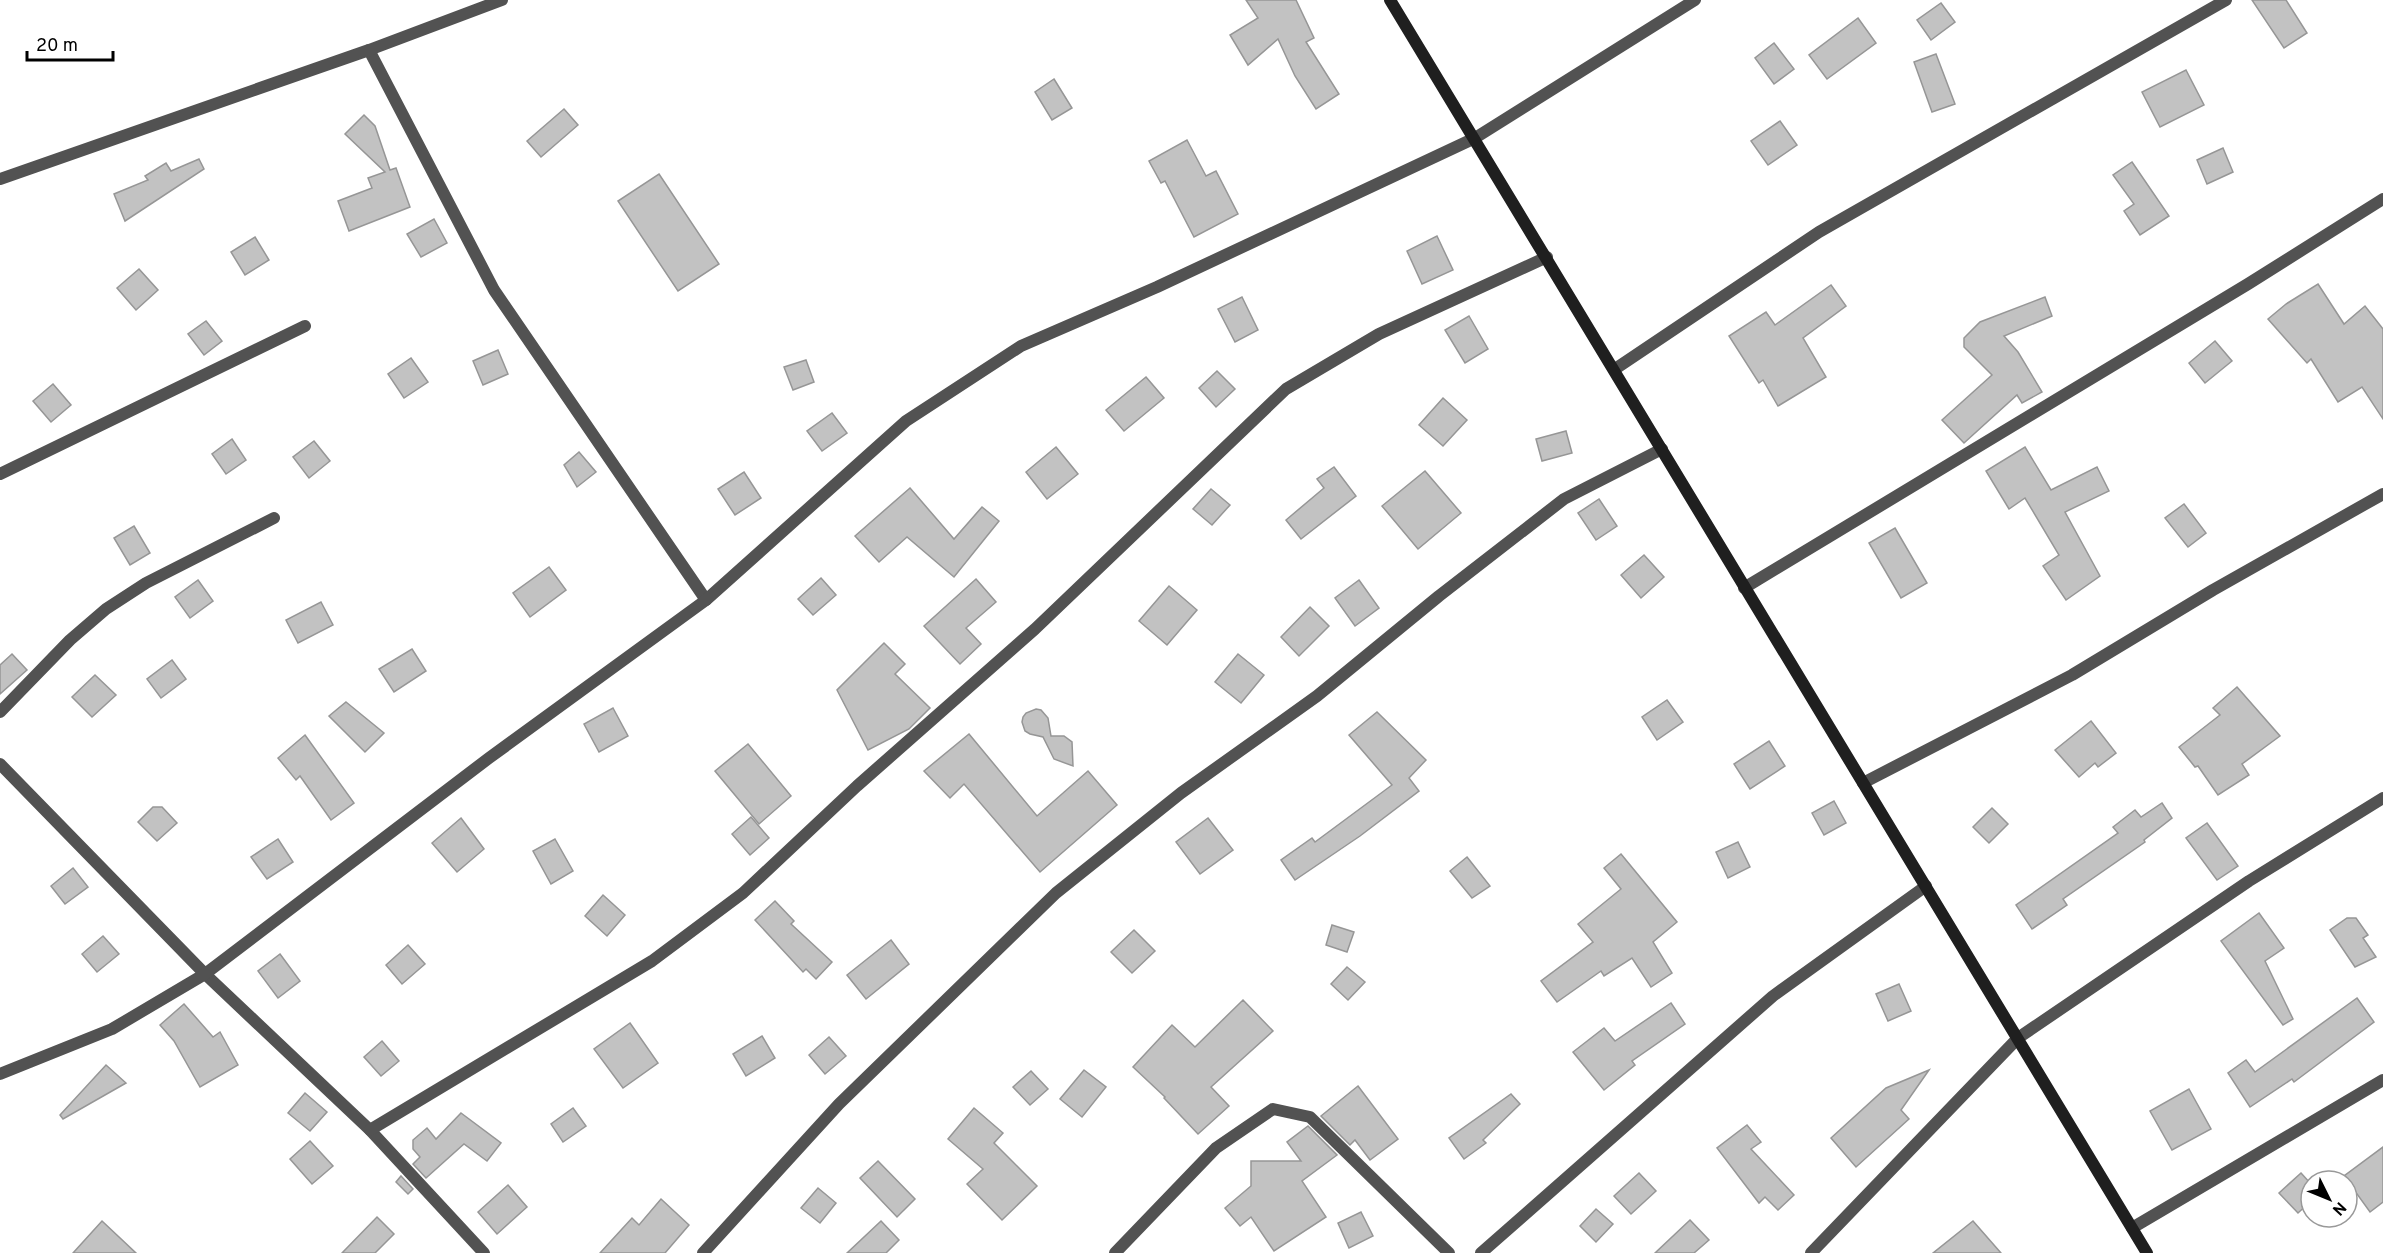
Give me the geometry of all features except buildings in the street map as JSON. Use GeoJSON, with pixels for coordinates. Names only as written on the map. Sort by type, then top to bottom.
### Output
{"type":"FeatureCollection","features":[{"type":"Feature","properties":{"kind":"street"},"geometry":{"type":"LineString","coordinates":[[0,179],[369,50],[502,0]]}},
{"type":"Feature","properties":{"kind":"street"},"geometry":{"type":"LineString","coordinates":[[1390,0],[2147,1253]]}},
{"type":"Feature","properties":{"kind":"street"},"geometry":{"type":"LineString","coordinates":[[0,1074],[112,1029],[205,974],[489,758],[706,600],[906,421],[1021,346],[1156,287],[1475,138],[1695,0]]}},
{"type":"Feature","properties":{"kind":"street"},"geometry":{"type":"LineString","coordinates":[[1615,369],[1819,232],[2226,0]]}},
{"type":"Feature","properties":{"kind":"street"},"geometry":{"type":"LineString","coordinates":[[369,50],[494,290],[706,600]]}},
{"type":"Feature","properties":{"kind":"street"},"geometry":{"type":"LineString","coordinates":[[1744,588],[2248,284],[2383,199]]}},
{"type":"Feature","properties":{"kind":"street"},"geometry":{"type":"LineString","coordinates":[[370,1130],[652,961],[743,893],[857,786],[1035,629],[1286,389],[1379,334],[1547,257]]}},
{"type":"Feature","properties":{"kind":"street"},"geometry":{"type":"LineString","coordinates":[[0,474],[305,326]]}},
{"type":"Feature","properties":{"kind":"street"},"geometry":{"type":"LineString","coordinates":[[703,1253],[839,1104],[1056,893],[1181,793],[1317,696],[1439,596],[1564,499],[1662,449]]}},
{"type":"Feature","properties":{"kind":"street"},"geometry":{"type":"LineString","coordinates":[[1863,783],[2072,675],[2213,590],[2383,494]]}},
{"type":"Feature","properties":{"kind":"street"},"geometry":{"type":"LineString","coordinates":[[0,711],[70,640],[106,609],[146,583],[274,518]]}},
{"type":"Feature","properties":{"kind":"street"},"geometry":{"type":"LineString","coordinates":[[0,764],[205,974],[370,1130],[484,1253]]}},
{"type":"Feature","properties":{"kind":"street"},"geometry":{"type":"LineString","coordinates":[[1811,1253],[2018,1038],[2249,881],[2383,798]]}},
{"type":"Feature","properties":{"kind":"street"},"geometry":{"type":"LineString","coordinates":[[1481,1253],[1773,996],[1926,886]]}},
{"type":"Feature","properties":{"kind":"street"},"geometry":{"type":"LineString","coordinates":[[2132,1228],[2383,1080]]}},
{"type":"Feature","properties":{"kind":"street"},"geometry":{"type":"LineString","coordinates":[[1114,1253],[1216,1148],[1273,1109],[1310,1117],[1449,1253]]}}]}
